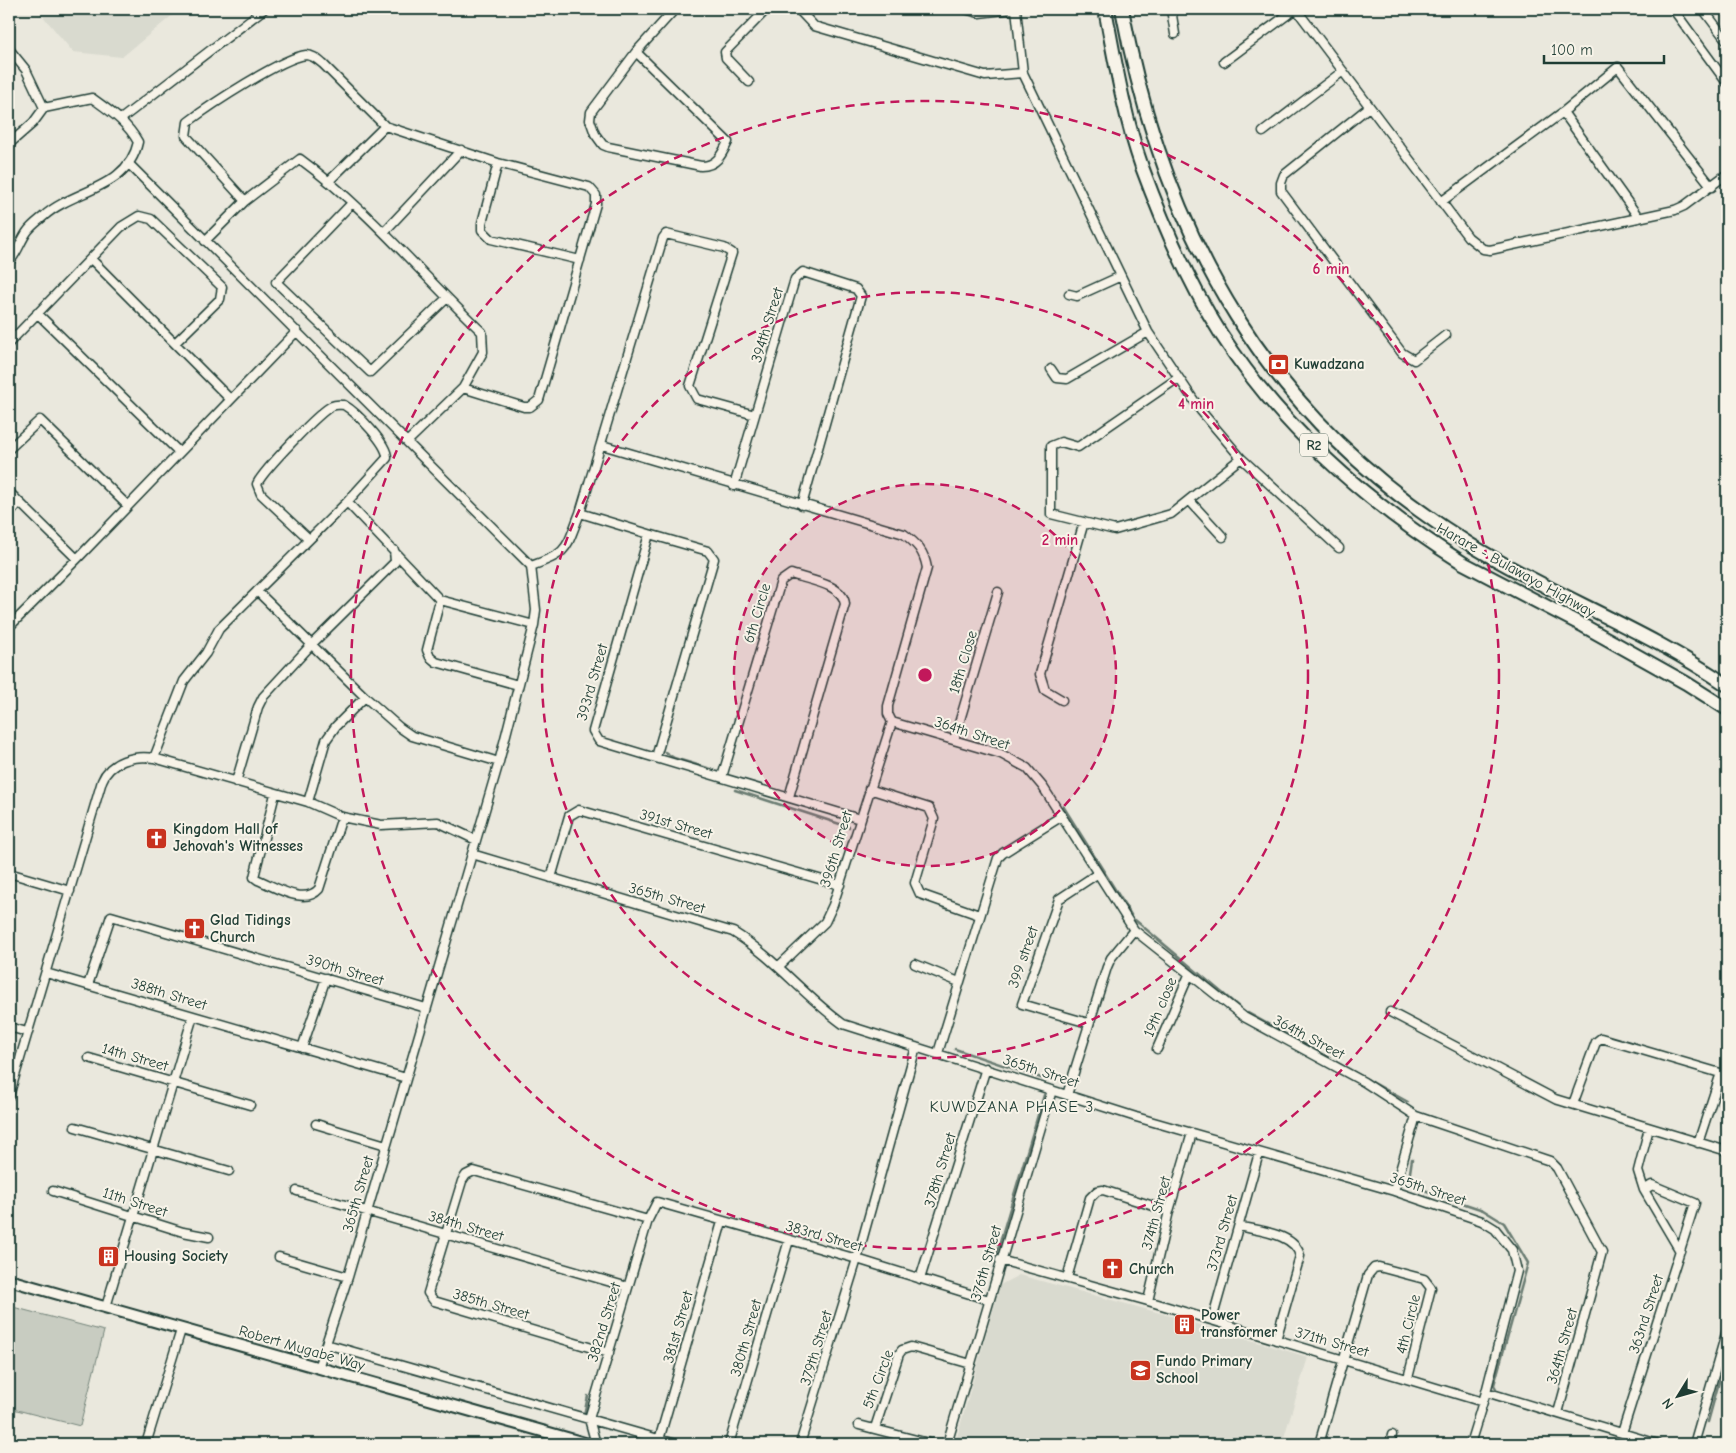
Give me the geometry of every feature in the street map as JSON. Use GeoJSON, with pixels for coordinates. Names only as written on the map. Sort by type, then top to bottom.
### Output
{"type":"FeatureCollection","features":[{"type":"Feature","properties":{"kind":"highway","name":"Harare - Bulawayo Highway"},"geometry":{"type":"LineString","coordinates":[[1105,9],[1125,105],[1142,166],[1183,265],[1221,334],[1290,420],[1332,465],[1365,495],[1433,544],[1463,563],[1686,683],[1727,709]]}},
{"type":"Feature","properties":{"kind":"highway","name":"Harare - Bulawayo Highway"},"geometry":{"type":"LineString","coordinates":[[1122,9],[1130,53],[1149,125],[1160,160],[1188,230],[1237,318],[1298,400],[1348,452],[1400,497],[1428,517],[1525,576],[1669,650],[1727,685]]}},
{"type":"Feature","properties":{"kind":"street"},"geometry":{"type":"LineString","coordinates":[[121,119],[264,9]]}},
{"type":"Feature","properties":{"kind":"street"},"geometry":{"type":"LineString","coordinates":[[636,52],[728,142],[721,157],[711,164],[701,166],[608,147],[599,140],[592,128],[591,112],[636,52],[675,9]]}},
{"type":"Feature","properties":{"kind":"street"},"geometry":{"type":"LineString","coordinates":[[750,82],[726,58],[725,52],[767,9]]}},
{"type":"Feature","properties":{"kind":"street"},"geometry":{"type":"LineString","coordinates":[[798,9],[814,26],[985,76],[1023,73]]}},
{"type":"Feature","properties":{"kind":"street"},"geometry":{"type":"LineString","coordinates":[[965,9],[979,13],[1015,9],[1023,73],[1148,332],[1201,411],[1241,458],[1339,548]]}},
{"type":"Feature","properties":{"kind":"street"},"geometry":{"type":"LineString","coordinates":[[1171,9],[1175,34]]}},
{"type":"Feature","properties":{"kind":"street"},"geometry":{"type":"LineString","coordinates":[[1224,62],[1296,9],[1468,237],[1476,245],[1490,250],[1639,218],[1684,206],[1727,174]]}},
{"type":"Feature","properties":{"kind":"street"},"geometry":{"type":"LineString","coordinates":[[1672,9],[1727,83]]}},
{"type":"Feature","properties":{"kind":"street"},"geometry":{"type":"LineString","coordinates":[[1703,9],[1727,41]]}},
{"type":"Feature","properties":{"kind":"street"},"geometry":{"type":"LineString","coordinates":[[9,48],[26,70],[44,108]]}},
{"type":"Feature","properties":{"kind":"street"},"geometry":{"type":"LineString","coordinates":[[246,201],[186,136],[188,122],[270,70],[306,55],[312,56],[323,64],[385,126],[498,163],[589,187],[593,191],[596,200],[539,400],[530,407],[524,407],[463,388]]}},
{"type":"Feature","properties":{"kind":"street"},"geometry":{"type":"LineString","coordinates":[[1441,202],[1562,112],[1618,67],[1712,187]]}},
{"type":"Feature","properties":{"kind":"street"},"geometry":{"type":"LineString","coordinates":[[1263,132],[1343,71]]}},
{"type":"Feature","properties":{"kind":"street"},"geometry":{"type":"LineString","coordinates":[[9,144],[32,123],[44,108],[92,98],[121,119],[131,130],[138,142],[129,164],[116,176],[84,195],[63,202],[44,215],[27,232],[9,262]]}},
{"type":"Feature","properties":{"kind":"street"},"geometry":{"type":"LineString","coordinates":[[1369,107],[1284,175],[1281,182],[1281,191],[1402,353],[1414,360],[1446,335]]}},
{"type":"Feature","properties":{"kind":"street"},"geometry":{"type":"LineString","coordinates":[[1562,112],[1639,218]]}},
{"type":"Feature","properties":{"kind":"street"},"geometry":{"type":"LineString","coordinates":[[330,180],[385,126]]}},
{"type":"Feature","properties":{"kind":"street"},"geometry":{"type":"LineString","coordinates":[[384,232],[461,150]]}},
{"type":"Feature","properties":{"kind":"street"},"geometry":{"type":"LineString","coordinates":[[205,241],[246,201],[300,159],[330,180],[352,204],[384,232],[482,332],[483,352],[463,388],[408,441]]}},
{"type":"Feature","properties":{"kind":"street"},"geometry":{"type":"LineString","coordinates":[[498,163],[482,223],[486,235],[491,238],[580,260]]}},
{"type":"Feature","properties":{"kind":"street"},"geometry":{"type":"LineString","coordinates":[[129,164],[531,566],[556,558],[562,553],[580,513],[602,446],[663,238],[666,234],[724,248],[732,254],[690,386],[697,399],[755,415]]}},
{"type":"Feature","properties":{"kind":"street"},"geometry":{"type":"LineString","coordinates":[[352,204],[276,282],[370,372],[447,298]]}},
{"type":"Feature","properties":{"kind":"street"},"geometry":{"type":"LineString","coordinates":[[9,343],[121,227],[131,219],[146,216],[222,287],[220,299],[175,343]]}},
{"type":"Feature","properties":{"kind":"street"},"geometry":{"type":"LineString","coordinates":[[91,259],[230,399]]}},
{"type":"Feature","properties":{"kind":"street","name":"394th Street"},"geometry":{"type":"LineString","coordinates":[[734,486],[795,279],[802,272],[860,292],[861,296],[802,505]]}},
{"type":"Feature","properties":{"kind":"street"},"geometry":{"type":"LineString","coordinates":[[1069,294],[1077,296],[1120,276]]}},
{"type":"Feature","properties":{"kind":"street"},"geometry":{"type":"LineString","coordinates":[[37,313],[179,452]]}},
{"type":"Feature","properties":{"kind":"street"},"geometry":{"type":"LineString","coordinates":[[9,627],[297,331]]}},
{"type":"Feature","properties":{"kind":"street"},"geometry":{"type":"LineString","coordinates":[[1051,369],[1057,378],[1067,380],[1148,332]]}},
{"type":"Feature","properties":{"kind":"street"},"geometry":{"type":"LineString","coordinates":[[1178,378],[1078,447],[1061,442],[1051,446],[1051,514],[1115,530],[1171,514],[1241,458]]}},
{"type":"Feature","properties":{"kind":"street"},"geometry":{"type":"LineString","coordinates":[[154,758],[184,681],[206,653],[219,629],[347,502],[387,458],[382,442],[348,408],[333,405],[277,457],[261,475],[257,484],[261,494],[309,539]]}},
{"type":"Feature","properties":{"kind":"street"},"geometry":{"type":"LineString","coordinates":[[9,448],[40,420],[128,506]]}},
{"type":"Feature","properties":{"kind":"street"},"geometry":{"type":"LineString","coordinates":[[602,446],[904,534],[916,543],[926,558],[927,568],[888,706],[888,714],[892,722]]}},
{"type":"Feature","properties":{"kind":"street"},"geometry":{"type":"LineString","coordinates":[[9,492],[77,559]]}},
{"type":"Feature","properties":{"kind":"street"},"geometry":{"type":"LineString","coordinates":[[1189,500],[1223,537]]}},
{"type":"Feature","properties":{"kind":"street"},"geometry":{"type":"LineString","coordinates":[[347,502],[440,600],[534,625]]}},
{"type":"Feature","properties":{"kind":"street"},"geometry":{"type":"LineString","coordinates":[[9,514],[20,503]]}},
{"type":"Feature","properties":{"kind":"street"},"geometry":{"type":"LineString","coordinates":[[580,513],[708,551],[714,559],[656,757]]}},
{"type":"Feature","properties":{"kind":"street"},"geometry":{"type":"LineString","coordinates":[[1062,700],[1045,690],[1040,674],[1084,522]]}},
{"type":"Feature","properties":{"kind":"street","name":"393rd Street"},"geometry":{"type":"LineString","coordinates":[[650,534],[592,728],[599,741],[860,819]]}},
{"type":"Feature","properties":{"kind":"street"},"geometry":{"type":"LineString","coordinates":[[236,782],[258,707],[263,697],[312,644],[395,562],[394,550]]}},
{"type":"Feature","properties":{"kind":"street","name":"365th Street"},"geometry":{"type":"LineString","coordinates":[[318,1368],[348,1277],[366,1210],[499,762],[534,625],[535,603],[531,566]]}},
{"type":"Feature","properties":{"kind":"street","name":"6th Circle"},"geometry":{"type":"LineString","coordinates":[[722,777],[781,580],[791,574],[838,590],[844,597],[845,604],[789,797]]}},
{"type":"Feature","properties":{"kind":"street"},"geometry":{"type":"LineString","coordinates":[[256,591],[365,698],[412,736],[499,762]]}},
{"type":"Feature","properties":{"kind":"street","name":"18th Close"},"geometry":{"type":"LineString","coordinates":[[954,740],[998,592]]}},
{"type":"Feature","properties":{"kind":"street"},"geometry":{"type":"LineString","coordinates":[[440,600],[427,650],[430,657],[436,662],[518,685]]}},
{"type":"Feature","properties":{"kind":"street"},"geometry":{"type":"LineString","coordinates":[[308,802],[326,740],[336,726],[365,698]]}},
{"type":"Feature","properties":{"kind":"street","name":"364th Street"},"geometry":{"type":"LineString","coordinates":[[892,722],[1001,754],[1027,768],[1043,787],[1134,930],[1249,1021],[1364,1082],[1416,1116],[1550,1161],[1600,1245],[1601,1258],[1558,1413]]}},
{"type":"Feature","properties":{"kind":"street","name":"396th Street"},"geometry":{"type":"LineString","coordinates":[[778,967],[825,922],[834,905],[869,789],[892,722]]}},
{"type":"Feature","properties":{"kind":"street"},"geometry":{"type":"LineString","coordinates":[[9,1096],[105,775],[108,770],[122,762],[142,756],[154,758],[308,802],[342,816],[381,825],[438,822],[476,840]]}},
{"type":"Feature","properties":{"kind":"street"},"geometry":{"type":"LineString","coordinates":[[869,789],[929,808],[934,819],[915,884],[916,889],[920,894],[979,915]]}},
{"type":"Feature","properties":{"kind":"street"},"geometry":{"type":"LineString","coordinates":[[275,794],[254,877],[303,897],[315,894],[319,889],[342,816]]}},
{"type":"Feature","properties":{"kind":"street","name":"391st Street"},"geometry":{"type":"LineString","coordinates":[[551,878],[570,816],[579,810],[840,885]]}},
{"type":"Feature","properties":{"kind":"street"},"geometry":{"type":"LineString","coordinates":[[938,1053],[979,915],[1000,856],[1062,816]]}},
{"type":"Feature","properties":{"kind":"street","name":"365th Street"},"geometry":{"type":"LineString","coordinates":[[472,854],[733,932],[750,942],[822,1010],[843,1024],[1192,1133],[1394,1191],[1482,1221],[1495,1229],[1512,1250],[1517,1271],[1486,1392],[1470,1444]]}},
{"type":"Feature","properties":{"kind":"street"},"geometry":{"type":"LineString","coordinates":[[9,873],[70,891]]}},
{"type":"Feature","properties":{"kind":"street","name":"399 street"},"geometry":{"type":"LineString","coordinates":[[1088,1023],[1022,1004],[1059,899],[1097,874]]}},
{"type":"Feature","properties":{"kind":"street","name":"390th Street"},"geometry":{"type":"LineString","coordinates":[[88,985],[112,916],[426,1008]]}},
{"type":"Feature","properties":{"kind":"street"},"geometry":{"type":"LineString","coordinates":[[1067,1094],[1088,1023],[1111,958],[1134,930]]}},
{"type":"Feature","properties":{"kind":"street"},"geometry":{"type":"LineString","coordinates":[[915,964],[960,982]]}},
{"type":"Feature","properties":{"kind":"street","name":"388th Street"},"geometry":{"type":"LineString","coordinates":[[46,973],[406,1078]]}},
{"type":"Feature","properties":{"kind":"street","name":"19th close"},"geometry":{"type":"LineString","coordinates":[[1157,1049],[1189,975]]}},
{"type":"Feature","properties":{"kind":"street"},"geometry":{"type":"LineString","coordinates":[[302,1048],[326,978]]}},
{"type":"Feature","properties":{"kind":"street"},"geometry":{"type":"LineString","coordinates":[[1390,1012],[1555,1099],[1727,1151]]}},
{"type":"Feature","properties":{"kind":"street"},"geometry":{"type":"LineString","coordinates":[[106,1307],[132,1214],[193,1016]]}},
{"type":"Feature","properties":{"kind":"street"},"geometry":{"type":"LineString","coordinates":[[9,1027],[27,1032]]}},
{"type":"Feature","properties":{"kind":"street"},"geometry":{"type":"LineString","coordinates":[[1572,1104],[1596,1042],[1601,1038],[1724,1074],[1698,1143]]}},
{"type":"Feature","properties":{"kind":"street","name":"379th Street"},"geometry":{"type":"LineString","coordinates":[[800,1444],[857,1259],[916,1047]]}},
{"type":"Feature","properties":{"kind":"street","name":"14th Street"},"geometry":{"type":"LineString","coordinates":[[90,1058],[250,1106]]}},
{"type":"Feature","properties":{"kind":"street","name":"378th Street"},"geometry":{"type":"LineString","coordinates":[[920,1279],[986,1068]]}},
{"type":"Feature","properties":{"kind":"street","name":"376th Street"},"geometry":{"type":"LineString","coordinates":[[947,1444],[1000,1260],[1052,1090]]}},
{"type":"Feature","properties":{"kind":"street"},"geometry":{"type":"LineString","coordinates":[[1394,1191],[1416,1116]]}},
{"type":"Feature","properties":{"kind":"street"},"geometry":{"type":"LineString","coordinates":[[316,1124],[386,1145]]}},
{"type":"Feature","properties":{"kind":"street"},"geometry":{"type":"LineString","coordinates":[[75,1127],[229,1171]]}},
{"type":"Feature","properties":{"kind":"street"},"geometry":{"type":"LineString","coordinates":[[1649,1128],[1638,1171],[1644,1190],[1680,1251]]}},
{"type":"Feature","properties":{"kind":"street","name":"374th Street"},"geometry":{"type":"LineString","coordinates":[[1148,1301],[1170,1211],[1192,1133]]}},
{"type":"Feature","properties":{"kind":"street","name":"373rd Street"},"geometry":{"type":"LineString","coordinates":[[1212,1320],[1259,1153]]}},
{"type":"Feature","properties":{"kind":"street"},"geometry":{"type":"LineString","coordinates":[[447,1235],[462,1181],[466,1175],[474,1171],[648,1220]]}},
{"type":"Feature","properties":{"kind":"street","name":"363nd Street"},"geometry":{"type":"LineString","coordinates":[[1622,1433],[1694,1203],[1652,1185],[1644,1190]]}},
{"type":"Feature","properties":{"kind":"street","name":"384th Street"},"geometry":{"type":"LineString","coordinates":[[297,1190],[628,1287]]}},
{"type":"Feature","properties":{"kind":"street"},"geometry":{"type":"LineString","coordinates":[[1067,1278],[1090,1198],[1097,1190],[1103,1190],[1170,1211]]}},
{"type":"Feature","properties":{"kind":"street","name":"11th Street"},"geometry":{"type":"LineString","coordinates":[[53,1191],[132,1214],[183,1232],[208,1237]]}},
{"type":"Feature","properties":{"kind":"street","name":"383rd Street"},"geometry":{"type":"LineString","coordinates":[[653,1207],[660,1202],[722,1222],[857,1259],[990,1300]]}},
{"type":"Feature","properties":{"kind":"street","name":"382nd Street"},"geometry":{"type":"LineString","coordinates":[[589,1419],[653,1207]]}},
{"type":"Feature","properties":{"kind":"street","name":"381st Street"},"geometry":{"type":"LineString","coordinates":[[659,1440],[722,1222]]}},
{"type":"Feature","properties":{"kind":"street"},"geometry":{"type":"LineString","coordinates":[[1239,1226],[1289,1240],[1299,1249],[1300,1256],[1276,1340]]}},
{"type":"Feature","properties":{"kind":"street","name":"385th Street"},"geometry":{"type":"LineString","coordinates":[[447,1235],[428,1293],[430,1300],[609,1353]]}},
{"type":"Feature","properties":{"kind":"street","name":"380th Street"},"geometry":{"type":"LineString","coordinates":[[729,1444],[789,1240]]}},
{"type":"Feature","properties":{"kind":"street"},"geometry":{"type":"LineString","coordinates":[[279,1257],[348,1277]]}},
{"type":"Feature","properties":{"kind":"street","name":"371th Street"},"geometry":{"type":"LineString","coordinates":[[1000,1260],[1148,1301],[1483,1402]]}},
{"type":"Feature","properties":{"kind":"street","name":"4th Circle"},"geometry":{"type":"LineString","coordinates":[[1345,1360],[1370,1271],[1379,1267],[1424,1279],[1431,1288],[1430,1297],[1408,1378]]}},
{"type":"Feature","properties":{"kind":"street","name":"Robert Mugabe Way"},"geometry":{"type":"LineString","coordinates":[[9,1280],[180,1330],[588,1444]]}},
{"type":"Feature","properties":{"kind":"street"},"geometry":{"type":"LineString","coordinates":[[146,1444],[180,1330]]}},
{"type":"Feature","properties":{"kind":"street"},"geometry":{"type":"LineString","coordinates":[[1694,1444],[1727,1330]]}},
{"type":"Feature","properties":{"kind":"street"},"geometry":{"type":"LineString","coordinates":[[326,1344],[676,1444]]}},
{"type":"Feature","properties":{"kind":"street","name":"5th Circle"},"geometry":{"type":"LineString","coordinates":[[875,1428],[899,1354],[902,1350],[911,1347],[971,1364]]}},
{"type":"Feature","properties":{"kind":"street"},"geometry":{"type":"LineString","coordinates":[[1319,1444],[1345,1360]]}},
{"type":"Feature","properties":{"kind":"street"},"geometry":{"type":"LineString","coordinates":[[1486,1392],[1658,1444]]}},
{"type":"Feature","properties":{"kind":"street"},"geometry":{"type":"LineString","coordinates":[[589,1419],[596,1444]]}},
{"type":"Feature","properties":{"kind":"street","name":"5th Circle"},"geometry":{"type":"LineString","coordinates":[[858,1425],[932,1444]]}},
{"type":"Feature","properties":{"kind":"street"},"geometry":{"type":"LineString","coordinates":[[1390,1444],[1392,1435]]}},
{"type":"Feature","properties":{"kind":"shaded area"},"geometry":{"type":"Polygon","coordinates":[[[37,9],[180,9],[122,57],[73,52],[37,9]]]}},
{"type":"Feature","properties":{"kind":"shaded area","name":"Fundo Primary School"},"geometry":{"type":"Polygon","coordinates":[[[1019,1275],[1182,1319],[1181,1325],[1188,1327],[1189,1322],[1308,1357],[1282,1444],[955,1444],[1000,1285],[1019,1275]]]}},
{"type":"Feature","properties":{"kind":"shaded area"},"geometry":{"type":"Polygon","coordinates":[[[9,1306],[104,1331],[80,1426],[9,1408],[9,1306]]]}},
{"type":"Feature","properties":{"kind":"waterway"},"geometry":{"type":"LineString","coordinates":[[665,752],[674,758],[714,770]]}},
{"type":"Feature","properties":{"kind":"waterway"},"geometry":{"type":"LineString","coordinates":[[735,790],[849,827]]}},
{"type":"Feature","properties":{"kind":"waterway"},"geometry":{"type":"LineString","coordinates":[[1063,806],[1131,915]]}},
{"type":"Feature","properties":{"kind":"waterway"},"geometry":{"type":"LineString","coordinates":[[1135,920],[1239,1007]]}},
{"type":"Feature","properties":{"kind":"waterway"},"geometry":{"type":"LineString","coordinates":[[1248,1013],[1408,1102]]}},
{"type":"Feature","properties":{"kind":"waterway"},"geometry":{"type":"LineString","coordinates":[[955,1049],[1044,1079]]}},
{"type":"Feature","properties":{"kind":"waterway"},"geometry":{"type":"LineString","coordinates":[[996,1255],[1044,1095]]}},
{"type":"Feature","properties":{"kind":"waterway"},"geometry":{"type":"LineString","coordinates":[[1412,1159],[1409,1179],[1415,1187],[1483,1210],[1504,1223],[1528,1263],[1494,1385],[1498,1392]]}},
{"type":"Feature","properties":{"kind":"waterway"},"geometry":{"type":"LineString","coordinates":[[1708,1422],[1727,1353]]}},
{"type":"Feature","properties":{"kind":"waterway"},"geometry":{"type":"LineString","coordinates":[[584,1415],[588,1396]]}},
{"type":"Feature","properties":{"kind":"place","name":"Kuwadzana"},"geometry":{"type":"Point","coordinates":[1278,364]}},
{"type":"Feature","properties":{"kind":"place","name":"Kingdom Hall of Jehovah's Witnesses"},"geometry":{"type":"Point","coordinates":[157,838]}},
{"type":"Feature","properties":{"kind":"place","name":"Glad Tidings Church"},"geometry":{"type":"Point","coordinates":[194,929]}},
{"type":"Feature","properties":{"kind":"place","name":"Housing Society"},"geometry":{"type":"Point","coordinates":[108,1256]}},
{"type":"Feature","properties":{"kind":"place","name":"Church"},"geometry":{"type":"Point","coordinates":[1113,1269]}},
{"type":"Feature","properties":{"kind":"place","name":"Power transformer"},"geometry":{"type":"Point","coordinates":[1185,1324]}},
{"type":"Feature","properties":{"kind":"place","name":"Fundo Primary School"},"geometry":{"type":"Point","coordinates":[1140,1370]}},
{"type":"Feature","properties":{"kind":"district","name":"KUWDZANA PHASE 3"},"geometry":{"type":"Point","coordinates":[1012,1107]}}]}
